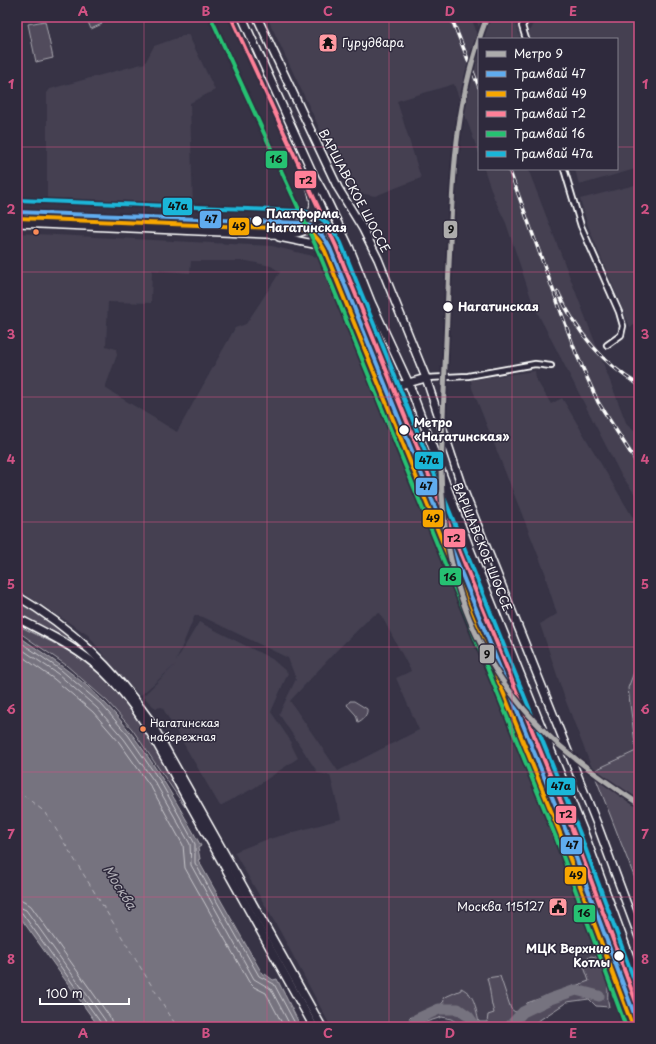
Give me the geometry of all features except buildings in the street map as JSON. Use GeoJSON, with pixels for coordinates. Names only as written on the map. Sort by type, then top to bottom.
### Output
{"type":"FeatureCollection","features":[{"type":"Feature","properties":{"kind":"main road","name":"ВАРШАВСКОЕ ШОССЕ"},"geometry":{"type":"LineString","coordinates":[[242,17],[314,176],[350,249],[371,302],[409,384],[470,549],[581,824],[639,982]]}},
{"type":"Feature","properties":{"kind":"main road","name":"ВАРШАВСКОЕ ШОССЕ"},"geometry":{"type":"LineString","coordinates":[[257,17],[338,188],[364,229],[378,259],[426,378],[461,484],[597,824],[639,937]]}},
{"type":"Feature","properties":{"kind":"main road"},"geometry":{"type":"LineString","coordinates":[[314,176],[316,196],[394,382],[398,385],[409,384],[426,378]]}},
{"type":"Feature","properties":{"kind":"main road"},"geometry":{"type":"LineString","coordinates":[[17,223],[269,235],[301,233],[314,227],[325,215]]}},
{"type":"Feature","properties":{"kind":"main road"},"geometry":{"type":"LineString","coordinates":[[269,235],[340,251],[350,249]]}},
{"type":"Feature","properties":{"kind":"main road"},"geometry":{"type":"LineString","coordinates":[[17,596],[56,620],[88,646],[126,689],[149,719],[172,756],[322,1027]]}},
{"type":"Feature","properties":{"kind":"main road"},"geometry":{"type":"LineString","coordinates":[[17,618],[67,644],[83,655],[104,672],[129,700],[153,739],[314,1027]]}},
{"type":"Feature","properties":{"kind":"street"},"geometry":{"type":"LineString","coordinates":[[526,38],[522,26],[528,17]]}},
{"type":"Feature","properties":{"kind":"street"},"geometry":{"type":"LineString","coordinates":[[564,170],[582,226],[619,312],[623,326],[621,335],[607,345]]}},
{"type":"Feature","properties":{"kind":"street"},"geometry":{"type":"LineString","coordinates":[[426,378],[468,376],[535,364],[551,366]]}},
{"type":"Feature","properties":{"kind":"shaded area"},"geometry":{"type":"Polygon","coordinates":[[[86,17],[98,17],[102,24],[91,29],[86,17]]]}},
{"type":"Feature","properties":{"kind":"shaded area"},"geometry":{"type":"Polygon","coordinates":[[[267,17],[471,17],[479,38],[478,151],[454,84],[397,101],[421,178],[375,196],[349,191],[267,17]]]}},
{"type":"Feature","properties":{"kind":"shaded area"},"geometry":{"type":"Polygon","coordinates":[[[475,17],[514,17],[520,38],[484,38],[475,17]]]}},
{"type":"Feature","properties":{"kind":"shaded area"},"geometry":{"type":"Polygon","coordinates":[[[536,17],[639,17],[639,168],[579,185],[575,170],[618,170],[618,38],[530,38],[528,34],[536,17]]]}},
{"type":"Feature","properties":{"kind":"shaded area"},"geometry":{"type":"Polygon","coordinates":[[[45,21],[53,58],[36,62],[28,24],[45,21]]]}},
{"type":"Feature","properties":{"kind":"shaded area"},"geometry":{"type":"Polygon","coordinates":[[[188,34],[215,90],[190,103],[193,210],[47,204],[47,93],[50,89],[145,63],[154,46],[188,34]]]}},
{"type":"Feature","properties":{"kind":"shaded area"},"geometry":{"type":"Polygon","coordinates":[[[484,170],[528,170],[627,425],[639,435],[639,500],[620,473],[533,304],[506,223],[494,198],[484,170]]]}},
{"type":"Feature","properties":{"kind":"shaded area"},"geometry":{"type":"Polygon","coordinates":[[[639,184],[639,323],[630,327],[588,226],[580,199],[639,184]]]}},
{"type":"Feature","properties":{"kind":"shaded area"},"geometry":{"type":"Polygon","coordinates":[[[17,233],[272,246],[325,259],[366,355],[397,435],[439,525],[526,742],[612,974],[482,1026],[459,1001],[411,1027],[331,1027],[281,933],[234,852],[262,841],[341,819],[330,775],[318,773],[279,714],[296,679],[288,658],[203,617],[195,615],[176,661],[199,622],[272,659],[288,673],[271,712],[292,743],[291,744],[298,758],[254,788],[220,806],[162,707],[156,708],[143,696],[176,664],[140,696],[115,670],[88,635],[17,589],[17,233]],[[191,261],[190,273],[152,270],[151,303],[108,302],[106,346],[116,349],[117,355],[105,388],[177,432],[235,328],[246,324],[280,272],[271,266],[247,261],[191,261]],[[380,613],[372,616],[337,650],[290,701],[338,771],[419,730],[396,678],[411,671],[380,613]]]}},
{"type":"Feature","properties":{"kind":"shaded area"},"geometry":{"type":"Polygon","coordinates":[[[535,371],[536,379],[551,404],[562,398],[639,528],[639,659],[628,688],[636,751],[593,771],[565,699],[540,624],[557,614],[546,575],[472,388],[471,380],[535,371]]]}},
{"type":"Feature","properties":{"kind":"shaded area"},"geometry":{"type":"Polygon","coordinates":[[[17,599],[57,625],[89,654],[70,640],[17,614],[17,599]]]}},
{"type":"Feature","properties":{"kind":"shaded area"},"geometry":{"type":"Polygon","coordinates":[[[17,625],[84,661],[115,689],[141,724],[152,742],[183,798],[185,807],[132,729],[107,701],[66,665],[17,631],[17,625]]]}},
{"type":"Feature","properties":{"kind":"shaded area"},"geometry":{"type":"Polygon","coordinates":[[[639,659],[639,889],[593,771],[636,751],[628,688],[639,659]]]}},
{"type":"Feature","properties":{"kind":"shaded area"},"geometry":{"type":"Polygon","coordinates":[[[350,701],[354,701],[367,709],[365,717],[358,722],[356,715],[347,705],[350,701]]]}},
{"type":"Feature","properties":{"kind":"shaded area"},"geometry":{"type":"Polygon","coordinates":[[[591,956],[596,957],[605,975],[608,987],[609,1007],[596,1006],[589,999],[567,1002],[529,1027],[464,1027],[451,1019],[442,1017],[420,1024],[419,1027],[410,1027],[411,1021],[409,1018],[437,1009],[444,1001],[443,998],[461,990],[461,988],[470,994],[476,1007],[479,1022],[487,1022],[488,1015],[494,1013],[487,978],[500,976],[511,1009],[515,1012],[525,1008],[527,1003],[589,981],[582,961],[591,956]]]}},
{"type":"Feature","properties":{"kind":"shaded area"},"geometry":{"type":"Polygon","coordinates":[[[447,1019],[456,1023],[459,1027],[420,1027],[420,1025],[447,1019]]]}},
{"type":"Feature","properties":{"kind":"water","name":"Москва"},"geometry":{"type":"Polygon","coordinates":[[[17,635],[84,684],[104,702],[133,735],[169,790],[201,846],[198,848],[200,859],[198,860],[263,975],[265,974],[273,980],[277,979],[301,1027],[99,1027],[17,913],[17,635]]]}},
{"type":"Feature","properties":{"kind":"waterway"},"geometry":{"type":"LineString","coordinates":[[509,1027],[523,1012],[550,999],[576,990],[599,996]]}},
{"type":"Feature","properties":{"kind":"waterway"},"geometry":{"type":"LineString","coordinates":[[412,1027],[417,1019],[439,1009],[458,1009],[468,1016],[476,1027]]}},
{"type":"Feature","properties":{"kind":"ferry route"},"geometry":{"type":"LineString","coordinates":[[17,790],[46,813],[177,1027]]}},
{"type":"Feature","properties":{"kind":"tram line","name":"т2"},"geometry":{"type":"LineString","coordinates":[[231,17],[336,246],[574,834],[639,1010]]}},
{"type":"Feature","properties":{"kind":"tram line","name":"16"},"geometry":{"type":"LineString","coordinates":[[213,22],[319,253],[557,840],[626,1027]]}},
{"type":"Feature","properties":{"kind":"tram line"},"geometry":{"type":"LineString","coordinates":[[287,223],[300,218],[308,212],[310,202],[306,188]]}},
{"type":"Feature","properties":{"kind":"tram line","name":"47а"},"geometry":{"type":"LineString","coordinates":[[17,200],[302,211],[321,218],[334,231],[341,243],[579,831],[639,993]]}},
{"type":"Feature","properties":{"kind":"tram line","name":"47"},"geometry":{"type":"LineString","coordinates":[[17,212],[301,223],[311,226],[322,235],[330,248],[568,836],[639,1027]]}},
{"type":"Feature","properties":{"kind":"tram line","name":"49"},"geometry":{"type":"LineString","coordinates":[[17,218],[300,229],[309,232],[318,239],[325,251],[562,838],[633,1027]]}},
{"type":"Feature","properties":{"kind":"railway"},"geometry":{"type":"LineString","coordinates":[[451,17],[478,84]]}},
{"type":"Feature","properties":{"kind":"railway"},"geometry":{"type":"LineString","coordinates":[[509,170],[576,353],[598,402],[639,466]]}},
{"type":"Feature","properties":{"kind":"railway"},"geometry":{"type":"LineString","coordinates":[[558,292],[573,320],[591,345],[613,367],[639,385]]}},
{"type":"Feature","properties":{"kind":"metro line","name":"9"},"geometry":{"type":"LineString","coordinates":[[480,38],[487,17]]}},
{"type":"Feature","properties":{"kind":"metro line","name":"9"},"geometry":{"type":"LineString","coordinates":[[478,43],[468,79],[457,140],[450,232],[441,468],[443,506],[448,542],[456,578],[467,612],[482,645],[500,676],[522,706],[547,734],[592,771],[639,804]]}},
{"type":"Feature","properties":{"kind":"place","name":"Гурудвара"},"geometry":{"type":"Point","coordinates":[328,43]}},
{"type":"Feature","properties":{"kind":"place","name":"Платформа Нагатинская"},"geometry":{"type":"Point","coordinates":[257,221]}},
{"type":"Feature","properties":{"kind":"place","name":"Нагатинская"},"geometry":{"type":"Point","coordinates":[448,307]}},
{"type":"Feature","properties":{"kind":"place","name":"Метро «Нагатинская»"},"geometry":{"type":"Point","coordinates":[404,430]}},
{"type":"Feature","properties":{"kind":"place","name":"Нагатинская набережная"},"geometry":{"type":"Point","coordinates":[143,729]}},
{"type":"Feature","properties":{"kind":"place","name":"Москва 115127"},"geometry":{"type":"Point","coordinates":[558,907]}},
{"type":"Feature","properties":{"kind":"place","name":"МЦК Верхние Котлы"},"geometry":{"type":"Point","coordinates":[619,956]}}]}
